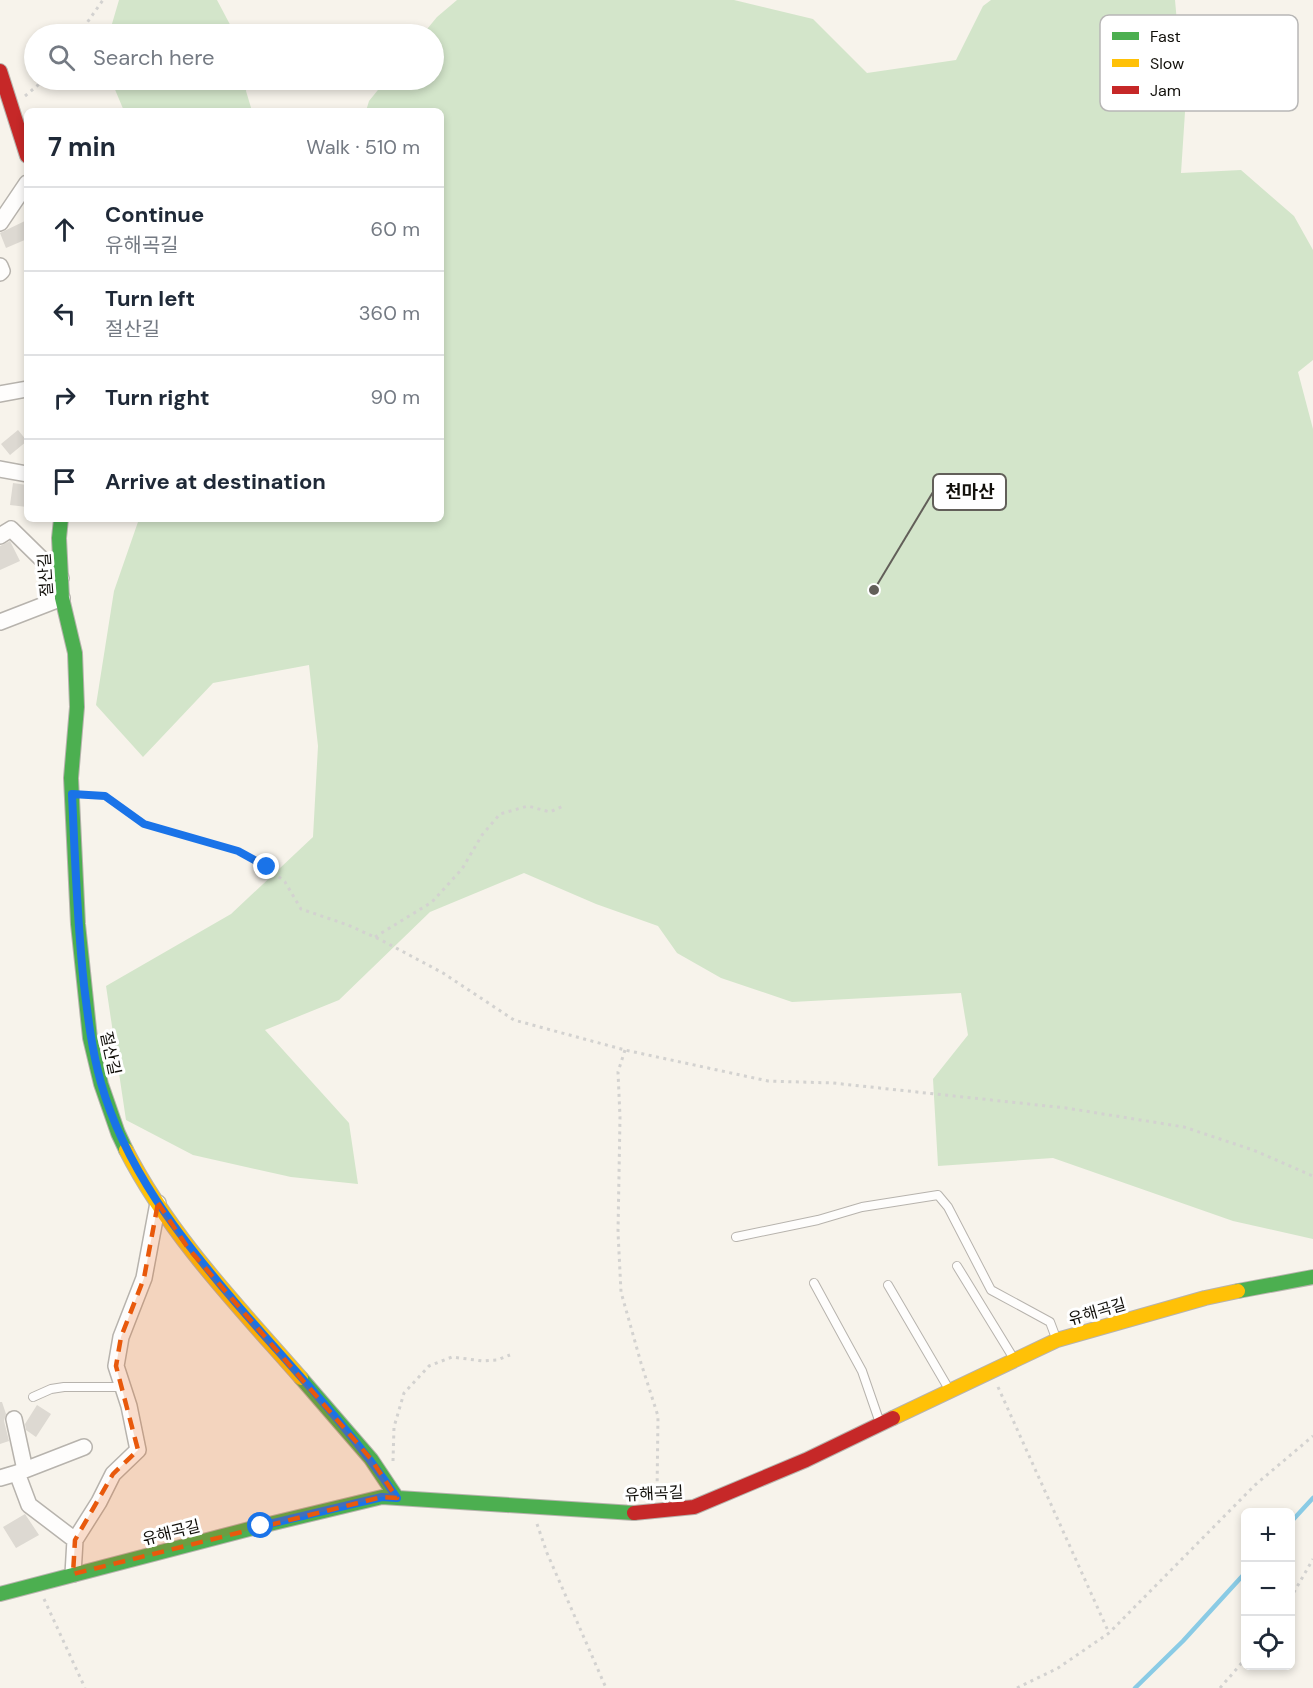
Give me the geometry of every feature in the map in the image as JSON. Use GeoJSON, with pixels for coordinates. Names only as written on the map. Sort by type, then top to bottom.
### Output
{"type":"FeatureCollection","features":[{"type":"Feature","properties":{"kind":"street"},"geometry":{"type":"LineString","coordinates":[[0,71],[24,146]]}},
{"type":"Feature","properties":{"kind":"street"},"geometry":{"type":"LineString","coordinates":[[0,223],[24,187]]}},
{"type":"Feature","properties":{"kind":"street"},"geometry":{"type":"LineString","coordinates":[[0,266],[2,272],[0,273]]}},
{"type":"Feature","properties":{"kind":"street"},"geometry":{"type":"LineString","coordinates":[[0,394],[24,390]]}},
{"type":"Feature","properties":{"kind":"street"},"geometry":{"type":"LineString","coordinates":[[0,469],[24,473]]}},
{"type":"Feature","properties":{"kind":"street","name":"절산길"},"geometry":{"type":"LineString","coordinates":[[61,522],[59,538],[62,598],[75,653],[77,707],[71,778],[78,924],[90,1038],[101,1084],[118,1133],[142,1181],[188,1248],[371,1459],[397,1498]]}},
{"type":"Feature","properties":{"kind":"street"},"geometry":{"type":"LineString","coordinates":[[0,536],[11,529],[61,578]]}},
{"type":"Feature","properties":{"kind":"street"},"geometry":{"type":"LineString","coordinates":[[0,622],[62,598]]}},
{"type":"Feature","properties":{"kind":"street"},"geometry":{"type":"LineString","coordinates":[[73,1574],[75,1540],[99,1502],[113,1474],[138,1450],[116,1366],[121,1337],[144,1278],[158,1203]]}},
{"type":"Feature","properties":{"kind":"street","name":"유해곡길"},"geometry":{"type":"LineString","coordinates":[[0,1594],[382,1497],[640,1513],[694,1507],[806,1460],[1056,1340],[1205,1298],[1313,1277]]}},
{"type":"Feature","properties":{"kind":"street"},"geometry":{"type":"LineString","coordinates":[[14,1419],[21,1472],[29,1505],[75,1540]]}},
{"type":"Feature","properties":{"kind":"street"},"geometry":{"type":"LineString","coordinates":[[0,1478],[84,1447]]}},
{"type":"Feature","properties":{"kind":"lane"},"geometry":{"type":"LineString","coordinates":[[736,1237],[818,1220],[862,1207],[938,1195],[948,1207],[991,1290],[1050,1322],[1056,1340]]}},
{"type":"Feature","properties":{"kind":"lane"},"geometry":{"type":"LineString","coordinates":[[957,1266],[1015,1360]]}},
{"type":"Feature","properties":{"kind":"lane"},"geometry":{"type":"LineString","coordinates":[[814,1283],[862,1371],[881,1425]]}},
{"type":"Feature","properties":{"kind":"lane"},"geometry":{"type":"LineString","coordinates":[[888,1285],[951,1392]]}},
{"type":"Feature","properties":{"kind":"lane"},"geometry":{"type":"LineString","coordinates":[[33,1397],[51,1389],[64,1387],[123,1387]]}},
{"type":"Feature","properties":{"kind":"path"},"geometry":{"type":"LineString","coordinates":[[86,24],[103,0]]}},
{"type":"Feature","properties":{"kind":"path"},"geometry":{"type":"LineString","coordinates":[[12,107],[32,90]]}},
{"type":"Feature","properties":{"kind":"path"},"geometry":{"type":"LineString","coordinates":[[72,794],[105,796],[144,824],[238,851],[267,867],[285,882],[302,909],[348,925],[443,973],[514,1020],[625,1050],[768,1081],[833,1083],[1066,1108],[1184,1127],[1253,1150],[1313,1176]]}},
{"type":"Feature","properties":{"kind":"path"},"geometry":{"type":"LineString","coordinates":[[375,938],[432,903],[462,869],[482,835],[500,814],[528,806],[550,812],[563,806]]}},
{"type":"Feature","properties":{"kind":"path"},"geometry":{"type":"LineString","coordinates":[[625,1050],[618,1072],[620,1117],[618,1232],[621,1292],[658,1416],[657,1511]]}},
{"type":"Feature","properties":{"kind":"path"},"geometry":{"type":"LineString","coordinates":[[385,1479],[394,1459],[394,1427],[404,1393],[429,1366],[452,1358],[497,1360],[510,1355]]}},
{"type":"Feature","properties":{"kind":"path"},"geometry":{"type":"LineString","coordinates":[[992,1372],[1109,1633]]}},
{"type":"Feature","properties":{"kind":"path"},"geometry":{"type":"LineString","coordinates":[[1017,1688],[1058,1668],[1109,1633],[1255,1485],[1313,1437]]}},
{"type":"Feature","properties":{"kind":"path"},"geometry":{"type":"LineString","coordinates":[[531,1505],[547,1553],[606,1688]]}},
{"type":"Feature","properties":{"kind":"path"},"geometry":{"type":"LineString","coordinates":[[1295,1590],[1313,1559]]}},
{"type":"Feature","properties":{"kind":"path"},"geometry":{"type":"LineString","coordinates":[[37,1584],[85,1688]]}},
{"type":"Feature","properties":{"kind":"path"},"geometry":{"type":"LineString","coordinates":[[1220,1688],[1241,1663]]}},
{"type":"Feature","properties":{"kind":"highlighted area"},"geometry":{"type":"Polygon","coordinates":[[[158,1203],[188,1248],[371,1459],[397,1498],[382,1497],[73,1574],[75,1540],[113,1474],[138,1450],[116,1366],[121,1337],[144,1278],[158,1203]]]}},
{"type":"Feature","properties":{"kind":"green space"},"geometry":{"type":"Polygon","coordinates":[[[119,0],[217,0],[230,24],[112,24],[119,0]]]}},
{"type":"Feature","properties":{"kind":"green space"},"geometry":{"type":"Polygon","coordinates":[[[457,0],[734,0],[813,19],[867,73],[956,60],[983,6],[991,0],[1175,0],[1176,15],[1100,15],[1100,111],[1185,111],[1181,173],[1241,170],[1294,216],[1313,250],[1313,360],[1298,372],[1313,429],[1313,1239],[1233,1221],[1053,1158],[938,1166],[933,1079],[968,1035],[961,993],[792,1002],[721,978],[677,953],[658,926],[596,904],[524,873],[430,912],[339,1000],[265,1030],[349,1123],[358,1184],[291,1177],[193,1155],[126,1120],[106,986],[231,914],[313,837],[318,746],[309,665],[213,683],[143,757],[96,705],[114,591],[138,522],[444,522],[444,108],[367,108],[369,101],[378,90],[444,90],[444,24],[431,24],[457,0]]]}},
{"type":"Feature","properties":{"kind":"green space"},"geometry":{"type":"Polygon","coordinates":[[[115,90],[246,90],[251,108],[123,108],[115,90]]]}},
{"type":"Feature","properties":{"kind":"building"},"geometry":{"type":"Polygon","coordinates":[[[24,221],[24,240],[6,248],[0,233],[24,221]]]}},
{"type":"Feature","properties":{"kind":"building"},"geometry":{"type":"Polygon","coordinates":[[[18,430],[24,437],[24,443],[10,455],[1,444],[18,430]]]}},
{"type":"Feature","properties":{"kind":"building"},"geometry":{"type":"Polygon","coordinates":[[[13,483],[24,485],[24,507],[10,505],[13,483]]]}},
{"type":"Feature","properties":{"kind":"building"},"geometry":{"type":"Polygon","coordinates":[[[10,541],[20,561],[0,570],[0,546],[10,541]]]}},
{"type":"Feature","properties":{"kind":"building"},"geometry":{"type":"Polygon","coordinates":[[[0,1402],[6,1414],[4,1421],[9,1441],[0,1444],[0,1402]]]}},
{"type":"Feature","properties":{"kind":"building"},"geometry":{"type":"Polygon","coordinates":[[[37,1405],[51,1414],[36,1437],[26,1430],[25,1424],[37,1405]]]}},
{"type":"Feature","properties":{"kind":"building"},"geometry":{"type":"Polygon","coordinates":[[[25,1514],[39,1535],[16,1548],[3,1527],[25,1514]]]}},
{"type":"Feature","properties":{"kind":"waterway"},"geometry":{"type":"LineString","coordinates":[[1295,1518],[1313,1498]]}},
{"type":"Feature","properties":{"kind":"waterway"},"geometry":{"type":"LineString","coordinates":[[1135,1688],[1183,1641],[1241,1577]]}},
{"type":"Feature","properties":{"kind":"traffic: fast"},"geometry":{"type":"LineString","coordinates":[[61,522],[59,538],[62,598],[75,653],[77,707],[71,778],[78,924],[90,1038],[101,1084],[126,1150]]}},
{"type":"Feature","properties":{"kind":"traffic: fast"},"geometry":{"type":"LineString","coordinates":[[1238,1291],[1313,1277]]}},
{"type":"Feature","properties":{"kind":"traffic: fast"},"geometry":{"type":"LineString","coordinates":[[301,1378],[371,1459],[397,1498]]}},
{"type":"Feature","properties":{"kind":"traffic: fast"},"geometry":{"type":"LineString","coordinates":[[0,1594],[382,1497],[634,1513]]}},
{"type":"Feature","properties":{"kind":"traffic: slow"},"geometry":{"type":"LineString","coordinates":[[126,1150],[163,1212],[184,1241],[301,1378]]}},
{"type":"Feature","properties":{"kind":"traffic: slow"},"geometry":{"type":"LineString","coordinates":[[893,1418],[1057,1340],[1205,1298],[1238,1291]]}},
{"type":"Feature","properties":{"kind":"traffic: jam"},"geometry":{"type":"LineString","coordinates":[[0,71],[24,147]]}},
{"type":"Feature","properties":{"kind":"traffic: jam"},"geometry":{"type":"LineString","coordinates":[[634,1513],[694,1507],[806,1460],[893,1418]]}},
{"type":"Feature","properties":{"kind":"place","name":"천마산"},"geometry":{"type":"Point","coordinates":[874,590]}},
{"type":"Feature","properties":{"kind":"route"},"geometry":{"type":"LineString","coordinates":[[261,1526],[382,1497],[397,1498],[371,1459],[188,1248],[142,1181],[118,1133],[101,1084],[90,1038],[78,924],[72,794],[105,796],[144,824],[238,851],[267,867]]}}]}
